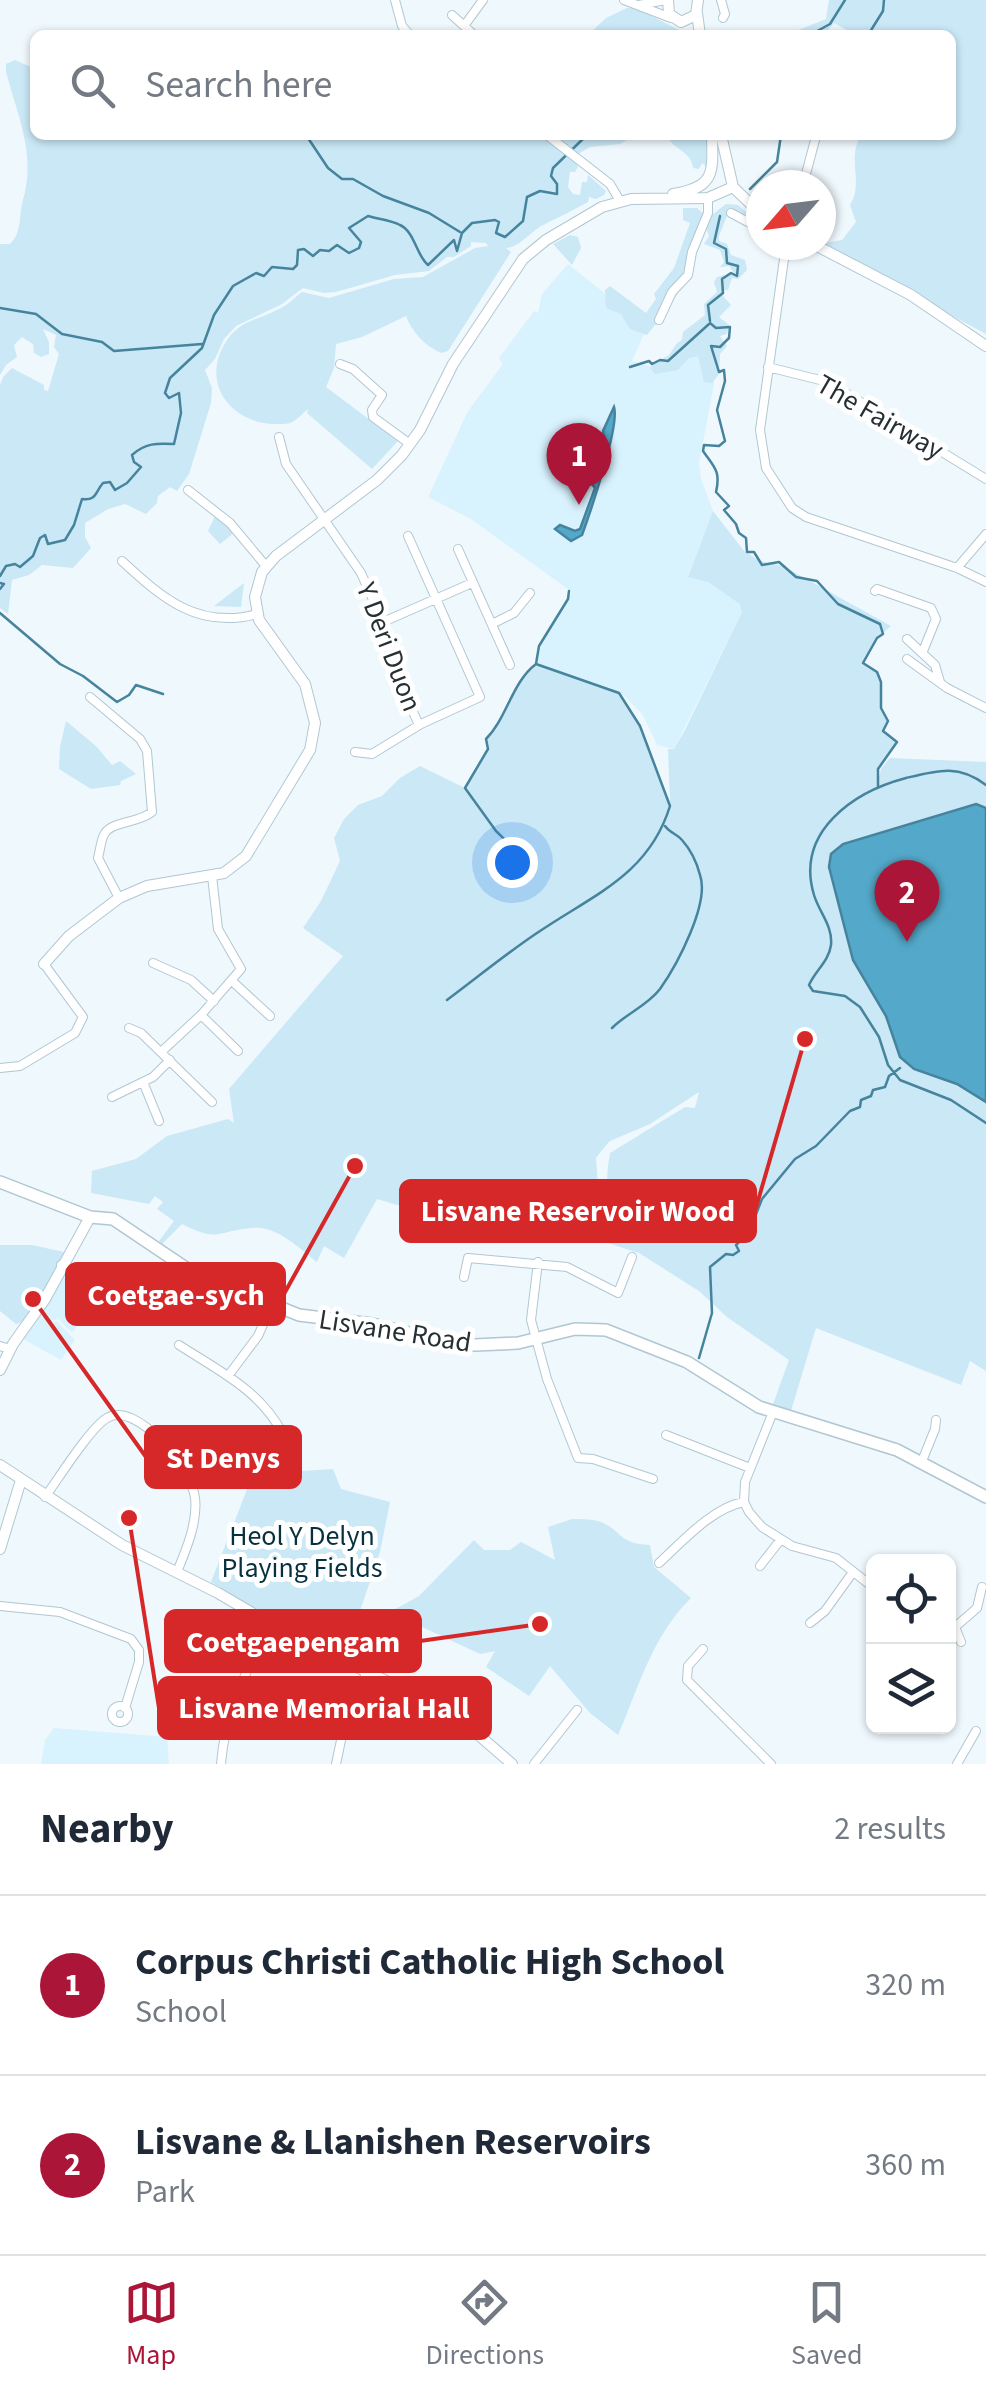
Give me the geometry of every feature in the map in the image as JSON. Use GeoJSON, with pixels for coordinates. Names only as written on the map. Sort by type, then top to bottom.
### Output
{"type":"FeatureCollection","features":[{"type":"Feature","properties":{"kind":"main road","name":"Lisvane Road"},"geometry":{"type":"LineString","coordinates":[[0,1182],[90,1217],[108,1217],[183,1268],[299,1315],[372,1324],[450,1343],[495,1345],[575,1328],[606,1330],[687,1362],[750,1404],[922,1461],[986,1497]]}},
{"type":"Feature","properties":{"kind":"street"},"geometry":{"type":"LineString","coordinates":[[395,0],[406,30]]}},
{"type":"Feature","properties":{"kind":"street"},"geometry":{"type":"LineString","coordinates":[[464,26],[483,0]]}},
{"type":"Feature","properties":{"kind":"street"},"geometry":{"type":"LineString","coordinates":[[624,0],[677,20],[691,20],[700,4]]}},
{"type":"Feature","properties":{"kind":"street"},"geometry":{"type":"LineString","coordinates":[[640,5],[666,0],[667,9],[691,30]]}},
{"type":"Feature","properties":{"kind":"street"},"geometry":{"type":"LineString","coordinates":[[722,0],[723,18]]}},
{"type":"Feature","properties":{"kind":"street"},"geometry":{"type":"LineString","coordinates":[[698,30],[700,4]]}},
{"type":"Feature","properties":{"kind":"street"},"geometry":{"type":"LineString","coordinates":[[452,15],[468,30]]}},
{"type":"Feature","properties":{"kind":"street"},"geometry":{"type":"LineString","coordinates":[[553,140],[610,184],[620,201]]}},
{"type":"Feature","properties":{"kind":"street"},"geometry":{"type":"LineString","coordinates":[[664,199],[695,190],[706,182],[712,170],[712,140]]}},
{"type":"Feature","properties":{"kind":"street"},"geometry":{"type":"LineString","coordinates":[[722,140],[733,187],[746,200]]}},
{"type":"Feature","properties":{"kind":"street"},"geometry":{"type":"LineString","coordinates":[[807,170],[815,140]]}},
{"type":"Feature","properties":{"kind":"street"},"geometry":{"type":"LineString","coordinates":[[0,1068],[20,1066],[79,1028],[84,1017],[44,964],[69,936],[119,898],[147,886],[229,870],[246,856],[310,750],[314,709],[306,684],[263,628],[257,614],[256,588],[266,566],[377,480],[410,444],[453,364],[523,259],[537,246],[577,219],[620,201],[708,198],[733,187]]}},
{"type":"Feature","properties":{"kind":"street"},"geometry":{"type":"LineString","coordinates":[[659,320],[672,292],[688,274],[692,252],[709,210],[708,198]]}},
{"type":"Feature","properties":{"kind":"street"},"geometry":{"type":"LineString","coordinates":[[731,213],[746,221]]}},
{"type":"Feature","properties":{"kind":"street"},"geometry":{"type":"LineString","coordinates":[[836,255],[911,294],[986,346]]}},
{"type":"Feature","properties":{"kind":"street"},"geometry":{"type":"LineString","coordinates":[[781,260],[760,430],[764,462],[792,508],[806,517],[957,568],[986,582]]}},
{"type":"Feature","properties":{"kind":"street"},"geometry":{"type":"LineString","coordinates":[[340,364],[382,394],[372,410],[373,417],[410,444]]}},
{"type":"Feature","properties":{"kind":"street","name":"The Fairway"},"geometry":{"type":"LineString","coordinates":[[768,367],[828,382],[986,479]]}},
{"type":"Feature","properties":{"kind":"street","name":"Y Deri Duon"},"geometry":{"type":"LineString","coordinates":[[279,438],[286,464],[356,564],[383,622],[397,677],[419,725]]}},
{"type":"Feature","properties":{"kind":"street"},"geometry":{"type":"LineString","coordinates":[[188,490],[230,523],[266,566]]}},
{"type":"Feature","properties":{"kind":"street"},"geometry":{"type":"LineString","coordinates":[[957,568],[986,534]]}},
{"type":"Feature","properties":{"kind":"street"},"geometry":{"type":"LineString","coordinates":[[355,752],[372,754],[419,725],[480,697],[408,536]]}},
{"type":"Feature","properties":{"kind":"street"},"geometry":{"type":"LineString","coordinates":[[458,549],[510,665]]}},
{"type":"Feature","properties":{"kind":"street"},"geometry":{"type":"LineString","coordinates":[[122,561],[159,595],[192,614],[223,619],[257,614]]}},
{"type":"Feature","properties":{"kind":"street"},"geometry":{"type":"LineString","coordinates":[[383,622],[472,582]]}},
{"type":"Feature","properties":{"kind":"street"},"geometry":{"type":"LineString","coordinates":[[875,591],[932,608],[936,620],[922,652]]}},
{"type":"Feature","properties":{"kind":"street"},"geometry":{"type":"LineString","coordinates":[[492,624],[514,613],[530,593]]}},
{"type":"Feature","properties":{"kind":"street"},"geometry":{"type":"LineString","coordinates":[[358,602],[371,596]]}},
{"type":"Feature","properties":{"kind":"street"},"geometry":{"type":"LineString","coordinates":[[907,638],[938,668],[943,686]]}},
{"type":"Feature","properties":{"kind":"street"},"geometry":{"type":"LineString","coordinates":[[907,659],[943,686],[986,708]]}},
{"type":"Feature","properties":{"kind":"street"},"geometry":{"type":"LineString","coordinates":[[90,697],[140,739],[147,750],[152,812],[141,820],[112,826],[105,833],[98,858],[119,898]]}},
{"type":"Feature","properties":{"kind":"street"},"geometry":{"type":"LineString","coordinates":[[161,1052],[214,1001],[241,965],[218,929],[212,876]]}},
{"type":"Feature","properties":{"kind":"street"},"geometry":{"type":"LineString","coordinates":[[153,963],[191,980],[214,1001]]}},
{"type":"Feature","properties":{"kind":"street"},"geometry":{"type":"LineString","coordinates":[[232,981],[270,1016]]}},
{"type":"Feature","properties":{"kind":"street"},"geometry":{"type":"LineString","coordinates":[[201,1015],[238,1050]]}},
{"type":"Feature","properties":{"kind":"street"},"geometry":{"type":"LineString","coordinates":[[129,1028],[140,1033],[212,1102]]}},
{"type":"Feature","properties":{"kind":"street"},"geometry":{"type":"LineString","coordinates":[[112,1098],[144,1082],[170,1060]]}},
{"type":"Feature","properties":{"kind":"street"},"geometry":{"type":"LineString","coordinates":[[144,1082],[159,1121]]}},
{"type":"Feature","properties":{"kind":"street"},"geometry":{"type":"LineString","coordinates":[[0,1370],[5,1348],[45,1300],[90,1217]]}},
{"type":"Feature","properties":{"kind":"street"},"geometry":{"type":"LineString","coordinates":[[464,1278],[468,1258],[538,1262],[582,1272],[618,1293],[632,1258]]}},
{"type":"Feature","properties":{"kind":"street"},"geometry":{"type":"LineString","coordinates":[[538,1262],[531,1320],[547,1379],[578,1458],[593,1459],[653,1479]]}},
{"type":"Feature","properties":{"kind":"street"},"geometry":{"type":"LineString","coordinates":[[62,1266],[128,1318]]}},
{"type":"Feature","properties":{"kind":"street"},"geometry":{"type":"LineString","coordinates":[[228,1376],[258,1336],[272,1304]]}},
{"type":"Feature","properties":{"kind":"street"},"geometry":{"type":"LineString","coordinates":[[179,1345],[261,1400],[283,1434]]}},
{"type":"Feature","properties":{"kind":"street"},"geometry":{"type":"LineString","coordinates":[[773,1412],[745,1482],[744,1502],[758,1523],[781,1539],[798,1548],[830,1555],[866,1582]]}},
{"type":"Feature","properties":{"kind":"street"},"geometry":{"type":"LineString","coordinates":[[45,1496],[103,1420],[115,1415],[129,1417],[176,1456],[192,1484],[194,1516],[177,1572]]}},
{"type":"Feature","properties":{"kind":"street"},"geometry":{"type":"LineString","coordinates":[[922,1461],[936,1420]]}},
{"type":"Feature","properties":{"kind":"street"},"geometry":{"type":"LineString","coordinates":[[666,1435],[750,1468]]}},
{"type":"Feature","properties":{"kind":"street"},"geometry":{"type":"LineString","coordinates":[[0,1465],[102,1534],[270,1625],[443,1710],[512,1764]]}},
{"type":"Feature","properties":{"kind":"street"},"geometry":{"type":"LineString","coordinates":[[0,1549],[20,1480]]}},
{"type":"Feature","properties":{"kind":"street"},"geometry":{"type":"LineString","coordinates":[[659,1563],[699,1527],[729,1506],[744,1502]]}},
{"type":"Feature","properties":{"kind":"street"},"geometry":{"type":"LineString","coordinates":[[760,1566],[781,1539]]}},
{"type":"Feature","properties":{"kind":"street"},"geometry":{"type":"LineString","coordinates":[[810,1623],[825,1611],[853,1572]]}},
{"type":"Feature","properties":{"kind":"street"},"geometry":{"type":"LineString","coordinates":[[956,1621],[977,1608],[982,1587]]}},
{"type":"Feature","properties":{"kind":"street"},"geometry":{"type":"LineString","coordinates":[[0,1606],[60,1612],[131,1640],[138,1650],[139,1662],[125,1708]]}},
{"type":"Feature","properties":{"kind":"street"},"geometry":{"type":"LineString","coordinates":[[221,1764],[233,1699],[270,1625]]}},
{"type":"Feature","properties":{"kind":"street"},"geometry":{"type":"LineString","coordinates":[[956,1632],[961,1642]]}},
{"type":"Feature","properties":{"kind":"street"},"geometry":{"type":"LineString","coordinates":[[703,1649],[688,1666],[686,1680],[771,1764]]}},
{"type":"Feature","properties":{"kind":"street"},"geometry":{"type":"LineString","coordinates":[[336,1764],[344,1726],[367,1672]]}},
{"type":"Feature","properties":{"kind":"street"},"geometry":{"type":"LineString","coordinates":[[534,1764],[577,1710]]}},
{"type":"Feature","properties":{"kind":"street"},"geometry":{"type":"LineString","coordinates":[[958,1764],[976,1731]]}},
{"type":"Feature","properties":{"kind":"shaded area"},"geometry":{"type":"Polygon","coordinates":[[[568,264],[647,327],[632,361],[652,367],[671,364],[706,322],[714,384],[699,463],[713,511],[688,576],[708,582],[741,604],[742,612],[674,749],[657,745],[643,715],[624,696],[537,665],[541,644],[572,592],[471,519],[428,497],[468,411],[503,364],[499,358],[534,311],[538,313],[542,294],[568,264]]]}},
{"type":"Feature","properties":{"kind":"shaded area"},"geometry":{"type":"Polygon","coordinates":[[[63,1275],[97,1300],[72,1333],[58,1319],[52,1321],[42,1313],[63,1275]]]}},
{"type":"Feature","properties":{"kind":"shaded area"},"geometry":{"type":"Polygon","coordinates":[[[40,1315],[53,1323],[57,1321],[75,1340],[61,1360],[23,1339],[40,1315]]]}},
{"type":"Feature","properties":{"kind":"shaded area"},"geometry":{"type":"Polygon","coordinates":[[[54,1728],[167,1737],[169,1764],[41,1764],[45,1740],[54,1728]]]}},
{"type":"Feature","properties":{"kind":"green space"},"geometry":{"type":"Polygon","coordinates":[[[829,0],[986,0],[986,334],[836,253],[836,241],[842,240],[856,222],[850,205],[856,188],[859,140],[956,140],[956,30],[847,30],[834,23],[828,30],[798,30],[826,19],[829,0]]]}},
{"type":"Feature","properties":{"kind":"green space"},"geometry":{"type":"Polygon","coordinates":[[[636,8],[679,30],[593,30],[606,18],[636,8]]]}},
{"type":"Feature","properties":{"kind":"green space"},"geometry":{"type":"Polygon","coordinates":[[[15,60],[30,67],[30,140],[627,140],[590,147],[573,157],[578,167],[570,172],[568,187],[573,194],[580,195],[588,175],[606,191],[604,195],[589,197],[588,202],[506,248],[511,252],[448,351],[441,353],[424,342],[406,316],[362,337],[336,344],[334,368],[326,387],[398,441],[372,469],[307,413],[308,409],[290,423],[274,424],[242,415],[222,395],[217,381],[221,351],[240,326],[281,308],[302,292],[329,298],[394,279],[423,277],[475,248],[488,246],[486,243],[471,242],[471,246],[429,271],[395,275],[336,292],[303,288],[282,304],[236,326],[205,370],[212,388],[211,403],[189,474],[177,491],[170,487],[146,514],[125,504],[85,523],[85,537],[91,548],[73,568],[42,565],[29,575],[12,580],[8,614],[0,608],[0,385],[12,368],[48,391],[59,354],[54,347],[56,335],[43,329],[49,354],[41,357],[34,353],[33,344],[22,337],[14,345],[17,357],[0,375],[0,244],[10,244],[17,234],[28,167],[6,64],[15,60]]]}},
{"type":"Feature","properties":{"kind":"green space"},"geometry":{"type":"Polygon","coordinates":[[[670,140],[707,140],[706,166],[702,163],[699,169],[693,168],[689,157],[670,140]]]}},
{"type":"Feature","properties":{"kind":"green space"},"geometry":{"type":"Polygon","coordinates":[[[726,204],[738,205],[746,212],[746,215],[730,208],[719,236],[731,255],[745,260],[747,270],[738,279],[732,278],[728,290],[724,290],[723,296],[731,305],[719,317],[729,325],[727,334],[720,336],[727,346],[720,354],[719,374],[712,383],[704,382],[698,356],[689,358],[678,370],[655,374],[650,368],[669,355],[682,340],[683,332],[705,315],[704,304],[717,292],[717,277],[734,273],[729,266],[720,267],[724,262],[720,250],[704,244],[709,236],[706,228],[690,257],[694,269],[663,323],[655,325],[647,335],[630,329],[621,314],[606,308],[605,290],[610,286],[646,313],[656,299],[654,294],[674,268],[690,223],[683,220],[683,208],[697,208],[708,218],[726,204]]]}},
{"type":"Feature","properties":{"kind":"green space"},"geometry":{"type":"Polygon","coordinates":[[[570,235],[578,237],[581,248],[572,265],[553,244],[570,235]]]}},
{"type":"Feature","properties":{"kind":"green space"},"geometry":{"type":"Polygon","coordinates":[[[713,511],[744,551],[760,561],[783,566],[891,626],[877,638],[863,662],[877,672],[881,707],[888,721],[883,731],[897,742],[878,769],[878,783],[881,769],[890,758],[986,762],[986,1371],[970,1361],[961,1385],[816,1328],[790,1414],[772,1407],[789,1360],[727,1317],[699,1291],[639,1253],[539,1221],[443,1208],[425,1213],[377,1199],[344,1258],[324,1246],[317,1262],[287,1239],[261,1228],[211,1234],[182,1224],[162,1244],[159,1241],[174,1221],[157,1209],[163,1202],[155,1196],[149,1204],[91,1193],[92,1171],[136,1159],[167,1136],[228,1119],[234,1123],[229,1089],[343,956],[303,928],[340,861],[334,838],[344,819],[358,805],[382,796],[420,766],[465,788],[488,749],[486,739],[521,680],[536,664],[619,693],[640,726],[670,802],[668,749],[674,749],[685,730],[742,612],[740,604],[708,582],[688,577],[713,511]],[[699,1092],[650,1124],[610,1141],[596,1158],[599,1200],[604,1218],[615,1230],[607,1184],[610,1153],[685,1107],[695,1108],[699,1092]]]}},
{"type":"Feature","properties":{"kind":"green space"},"geometry":{"type":"Polygon","coordinates":[[[216,514],[235,532],[220,544],[208,531],[216,514]]]}},
{"type":"Feature","properties":{"kind":"green space"},"geometry":{"type":"Polygon","coordinates":[[[244,583],[241,607],[214,606],[244,583]]]}},
{"type":"Feature","properties":{"kind":"green space"},"geometry":{"type":"Polygon","coordinates":[[[66,721],[112,765],[120,761],[136,774],[120,785],[91,789],[59,769],[66,721]]]}},
{"type":"Feature","properties":{"kind":"green space"},"geometry":{"type":"Polygon","coordinates":[[[0,1245],[32,1245],[64,1252],[39,1304],[16,1324],[0,1311],[0,1245]]]}},
{"type":"Feature","properties":{"kind":"green space","name":"Heol Y Delyn Playing Fields"},"geometry":{"type":"Polygon","coordinates":[[[333,1469],[341,1489],[390,1502],[380,1552],[345,1655],[283,1626],[211,1582],[253,1474],[333,1469]]]}},
{"type":"Feature","properties":{"kind":"green space"},"geometry":{"type":"Polygon","coordinates":[[[572,1519],[598,1521],[631,1542],[650,1545],[654,1567],[691,1598],[656,1645],[618,1735],[590,1713],[550,1666],[529,1696],[486,1667],[495,1651],[480,1654],[390,1612],[419,1596],[474,1540],[484,1550],[510,1550],[521,1542],[555,1560],[548,1527],[572,1519]]]}},
{"type":"Feature","properties":{"kind":"water"},"geometry":{"type":"Polygon","coordinates":[[[614,407],[613,432],[597,490],[582,535],[571,541],[555,529],[560,525],[580,529],[595,488],[560,472],[594,479],[603,450],[600,444],[567,433],[605,440],[603,431],[614,407]]]}},
{"type":"Feature","properties":{"kind":"water"},"geometry":{"type":"Polygon","coordinates":[[[976,804],[986,808],[986,1102],[957,1084],[914,1069],[900,1057],[886,1016],[853,960],[829,867],[831,854],[843,844],[976,804]]]}},
{"type":"Feature","properties":{"kind":"waterway"},"geometry":{"type":"LineString","coordinates":[[819,30],[830,24],[845,0]]}},
{"type":"Feature","properties":{"kind":"waterway"},"geometry":{"type":"LineString","coordinates":[[871,30],[883,11],[884,0]]}},
{"type":"Feature","properties":{"kind":"waterway"},"geometry":{"type":"LineString","coordinates":[[309,140],[328,168],[342,179],[353,179],[383,196],[429,213],[460,232]]}},
{"type":"Feature","properties":{"kind":"waterway"},"geometry":{"type":"LineString","coordinates":[[0,576],[6,566],[20,567],[33,556],[45,535],[48,544],[65,540],[82,499],[93,497],[103,483],[110,482],[115,490],[141,467],[132,455],[137,451],[152,445],[174,444],[181,413],[179,393],[169,398],[165,393],[170,378],[202,348],[214,315],[233,286],[256,273],[264,276],[272,267],[293,269],[298,250],[304,249],[313,256],[337,245],[349,253],[359,248],[361,242],[349,228],[368,216],[405,228],[428,265],[454,240],[457,251],[462,233],[472,223],[495,220],[499,222],[496,233],[505,237],[523,221],[527,197],[540,191],[557,194],[557,184],[551,176],[553,168],[582,140]]}},
{"type":"Feature","properties":{"kind":"waterway"},"geometry":{"type":"LineString","coordinates":[[769,170],[777,162],[780,140]]}},
{"type":"Feature","properties":{"kind":"waterway"},"geometry":{"type":"LineString","coordinates":[[710,321],[708,305],[723,293],[722,279],[731,273],[737,276],[738,266],[727,263],[726,249],[714,243],[720,216]]}},
{"type":"Feature","properties":{"kind":"waterway"},"geometry":{"type":"LineString","coordinates":[[0,308],[36,314],[62,334],[102,342],[114,351],[202,344]]}},
{"type":"Feature","properties":{"kind":"waterway"},"geometry":{"type":"LineString","coordinates":[[710,323],[716,328],[730,327],[729,338],[720,347],[711,346],[719,372],[724,370],[717,410],[725,441],[719,446],[704,445],[703,451],[717,474],[716,492],[729,506],[724,510],[746,538],[747,552],[754,552],[762,565],[779,562],[796,577],[817,581],[838,604],[880,624],[883,634],[863,663],[877,672],[881,708],[888,721],[883,731],[897,742],[878,769],[878,787]]}},
{"type":"Feature","properties":{"kind":"waterway"},"geometry":{"type":"LineString","coordinates":[[630,367],[668,361],[709,324]]}},
{"type":"Feature","properties":{"kind":"waterway"},"geometry":{"type":"LineString","coordinates":[[0,583],[4,584],[0,589]]}},
{"type":"Feature","properties":{"kind":"waterway"},"geometry":{"type":"LineString","coordinates":[[447,1000],[528,939],[618,880],[649,849],[670,806],[640,726],[619,693],[536,664],[539,646],[569,591]]}},
{"type":"Feature","properties":{"kind":"waterway"},"geometry":{"type":"LineString","coordinates":[[0,613],[60,664],[117,702],[136,685],[163,694]]}},
{"type":"Feature","properties":{"kind":"waterway"},"geometry":{"type":"LineString","coordinates":[[533,867],[496,831],[465,788],[488,749],[486,739],[521,680],[536,664]]}},
{"type":"Feature","properties":{"kind":"waterway"},"geometry":{"type":"LineString","coordinates":[[986,785],[957,771],[928,773],[886,784],[833,818],[813,852],[810,872],[831,945],[809,985],[813,991],[845,996],[860,1007],[879,1037],[888,1065],[900,1080],[951,1100],[986,1123]]}},
{"type":"Feature","properties":{"kind":"waterway"},"geometry":{"type":"LineString","coordinates":[[612,1028],[660,989],[683,950],[696,917],[702,887],[699,870],[685,844],[665,826]]}},
{"type":"Feature","properties":{"kind":"waterway"},"geometry":{"type":"LineString","coordinates":[[699,1358],[712,1313],[710,1267],[726,1254],[739,1251],[736,1245],[749,1232],[762,1199],[795,1159],[816,1146],[850,1111],[860,1107],[861,1100],[871,1096],[873,1090],[885,1087],[889,1076],[900,1068]]}},
{"type":"Feature","properties":{"kind":"place","name":"Corpus Christi Catholic High School"},"geometry":{"type":"Point","coordinates":[579,505]}},
{"type":"Feature","properties":{"kind":"place","name":"Lisvane & Llanishen Reservoirs"},"geometry":{"type":"Point","coordinates":[907,942]}},
{"type":"Feature","properties":{"kind":"place","name":"Lisvane Reservoir Wood"},"geometry":{"type":"Point","coordinates":[805,1039]}},
{"type":"Feature","properties":{"kind":"place","name":"Coetgae-sych"},"geometry":{"type":"Point","coordinates":[355,1166]}},
{"type":"Feature","properties":{"kind":"place","name":"St Denys"},"geometry":{"type":"Point","coordinates":[33,1299]}},
{"type":"Feature","properties":{"kind":"place","name":"Lisvane Memorial Hall"},"geometry":{"type":"Point","coordinates":[129,1518]}},
{"type":"Feature","properties":{"kind":"place","name":"Coetgaepengam"},"geometry":{"type":"Point","coordinates":[540,1624]}}]}
